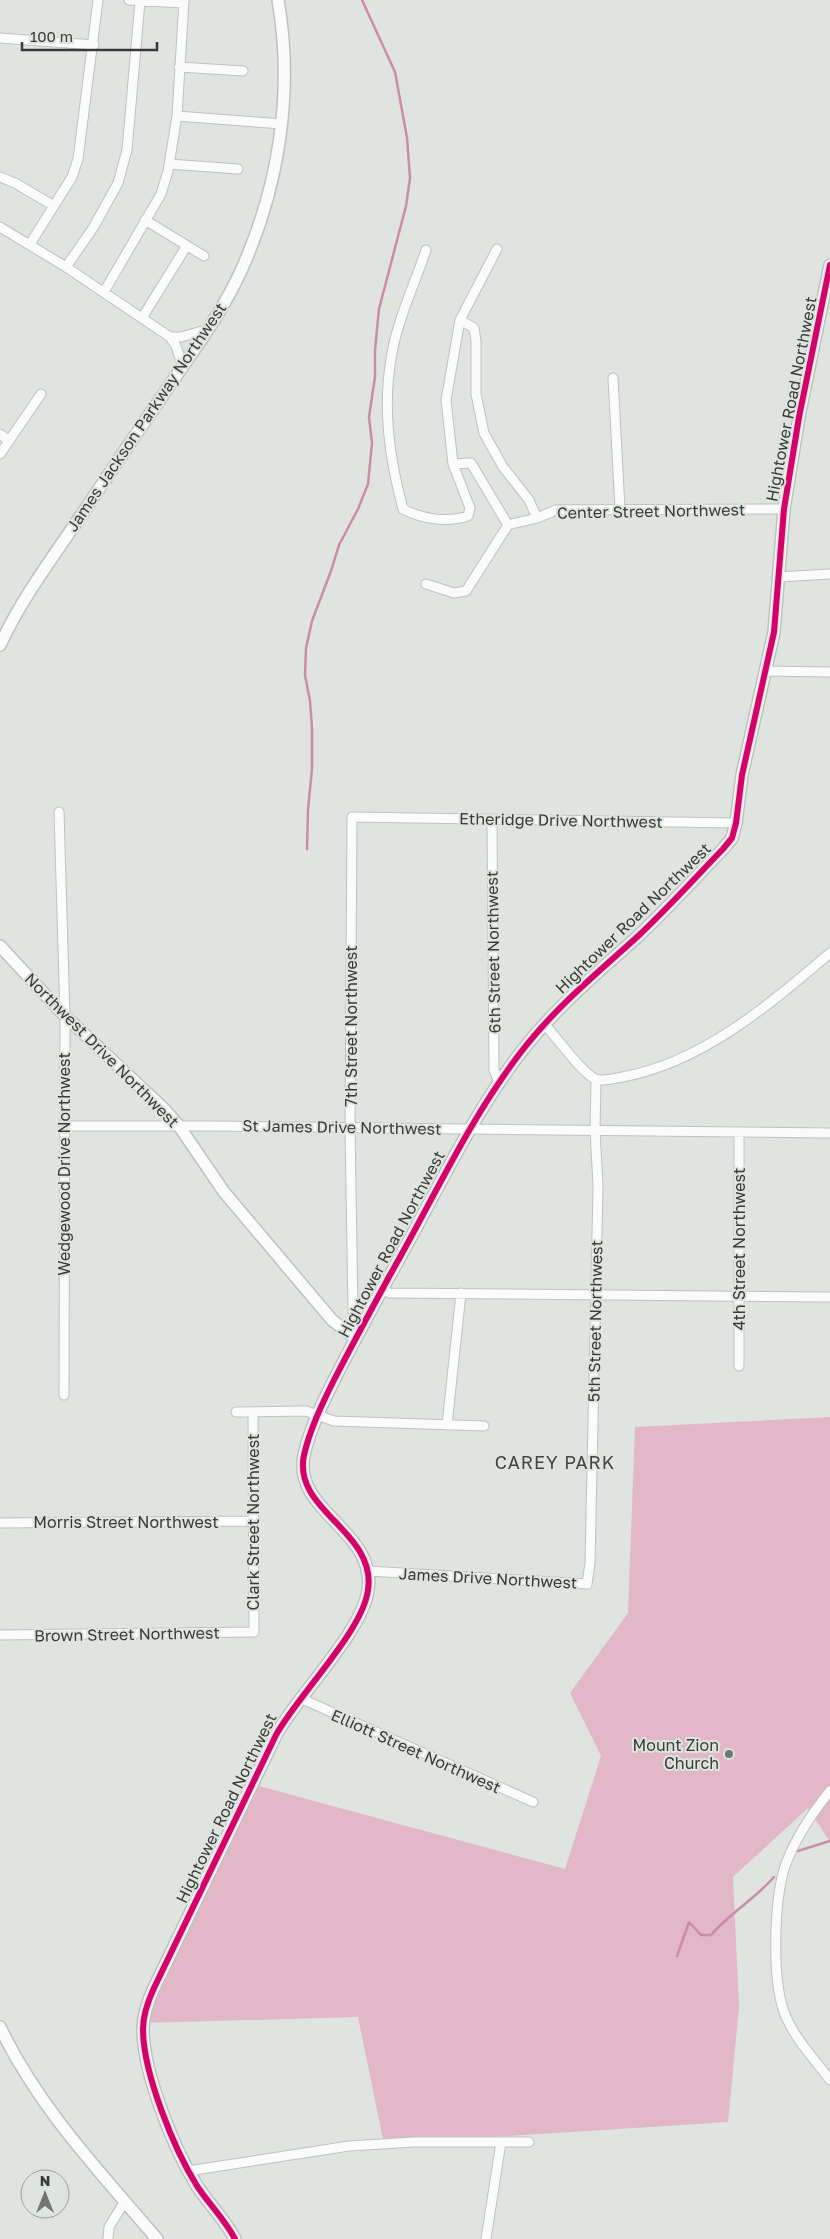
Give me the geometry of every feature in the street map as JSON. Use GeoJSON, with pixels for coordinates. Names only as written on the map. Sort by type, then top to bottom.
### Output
{"type":"FeatureCollection","features":[{"type":"Feature","properties":{"kind":"street"},"geometry":{"type":"LineString","coordinates":[[30,244],[72,177],[78,159],[94,45],[98,0]]}},
{"type":"Feature","properties":{"kind":"street"},"geometry":{"type":"LineString","coordinates":[[104,292],[161,194],[169,164],[177,116],[183,2],[129,0]]}},
{"type":"Feature","properties":{"kind":"street","name":"James Jackson Parkway Northwest"},"geometry":{"type":"LineString","coordinates":[[0,645],[33,585],[209,328],[239,274],[258,229],[273,175],[282,124],[284,54],[278,0]]}},
{"type":"Feature","properties":{"kind":"street"},"geometry":{"type":"LineString","coordinates":[[66,267],[94,228],[118,183],[126,150],[140,1]]}},
{"type":"Feature","properties":{"kind":"street"},"geometry":{"type":"LineString","coordinates":[[0,38],[94,45]]}},
{"type":"Feature","properties":{"kind":"street"},"geometry":{"type":"LineString","coordinates":[[179,67],[243,70]]}},
{"type":"Feature","properties":{"kind":"street"},"geometry":{"type":"LineString","coordinates":[[177,116],[282,124]]}},
{"type":"Feature","properties":{"kind":"street"},"geometry":{"type":"LineString","coordinates":[[169,164],[238,169]]}},
{"type":"Feature","properties":{"kind":"street"},"geometry":{"type":"LineString","coordinates":[[0,177],[15,183],[54,206]]}},
{"type":"Feature","properties":{"kind":"street"},"geometry":{"type":"LineString","coordinates":[[145,220],[186,247],[204,256]]}},
{"type":"Feature","properties":{"kind":"street"},"geometry":{"type":"LineString","coordinates":[[0,227],[66,267],[170,337],[176,346],[183,367]]}},
{"type":"Feature","properties":{"kind":"street"},"geometry":{"type":"LineString","coordinates":[[142,318],[186,247]]}},
{"type":"Feature","properties":{"kind":"street"},"geometry":{"type":"LineString","coordinates":[[426,250],[392,351],[388,384],[387,427],[394,472],[403,509],[414,515],[446,520],[468,516],[470,508],[453,464],[446,400],[460,320],[497,249]]}},
{"type":"Feature","properties":{"kind":"street","name":"Hightower Road Northwest"},"geometry":{"type":"LineString","coordinates":[[235,2239],[188,2171],[172,2138],[153,2080],[144,2042],[144,2015],[154,1988],[276,1736],[300,1698],[354,1625],[368,1591],[368,1571],[362,1553],[347,1532],[317,1502],[306,1483],[303,1458],[318,1414],[358,1333],[470,1128],[499,1083],[544,1024],[580,987],[637,936],[732,838],[736,823],[742,775],[774,632],[784,509],[799,417],[830,266]]}},
{"type":"Feature","properties":{"kind":"street"},"geometry":{"type":"LineString","coordinates":[[460,320],[474,328],[476,341],[476,394],[484,433],[503,467],[531,504],[537,518]]}},
{"type":"Feature","properties":{"kind":"street"},"geometry":{"type":"LineString","coordinates":[[170,337],[181,337],[209,328]]}},
{"type":"Feature","properties":{"kind":"street"},"geometry":{"type":"LineString","coordinates":[[613,378],[620,509]]}},
{"type":"Feature","properties":{"kind":"street"},"geometry":{"type":"LineString","coordinates":[[0,454],[41,394]]}},
{"type":"Feature","properties":{"kind":"street"},"geometry":{"type":"LineString","coordinates":[[0,434],[9,441]]}},
{"type":"Feature","properties":{"kind":"street"},"geometry":{"type":"LineString","coordinates":[[426,584],[454,593],[466,592],[508,525],[471,463],[453,464]]}},
{"type":"Feature","properties":{"kind":"street","name":"Center Street Northwest"},"geometry":{"type":"LineString","coordinates":[[508,525],[537,518],[556,510],[784,509]]}},
{"type":"Feature","properties":{"kind":"street"},"geometry":{"type":"LineString","coordinates":[[778,576],[830,574]]}},
{"type":"Feature","properties":{"kind":"street"},"geometry":{"type":"LineString","coordinates":[[766,671],[830,672]]}},
{"type":"Feature","properties":{"kind":"street","name":"Wedgewood Drive Northwest"},"geometry":{"type":"LineString","coordinates":[[59,812],[65,1016],[64,1395]]}},
{"type":"Feature","properties":{"kind":"street","name":"7th Street Northwest"},"geometry":{"type":"LineString","coordinates":[[358,1333],[353,1311],[350,1127],[352,817],[386,818]]}},
{"type":"Feature","properties":{"kind":"street","name":"Etheridge Drive Northwest"},"geometry":{"type":"LineString","coordinates":[[386,818],[736,823]]}},
{"type":"Feature","properties":{"kind":"street","name":"6th Street Northwest"},"geometry":{"type":"LineString","coordinates":[[492,819],[494,1070],[499,1083]]}},
{"type":"Feature","properties":{"kind":"street","name":"Northwest Drive Northwest"},"geometry":{"type":"LineString","coordinates":[[0,946],[65,1016],[163,1108],[179,1126],[224,1192],[332,1320],[358,1333]]}},
{"type":"Feature","properties":{"kind":"street"},"geometry":{"type":"LineString","coordinates":[[544,1024],[586,1073],[596,1079],[636,1074],[664,1067],[714,1040],[788,988],[830,953]]}},
{"type":"Feature","properties":{"kind":"street","name":"5th Street Northwest"},"geometry":{"type":"LineString","coordinates":[[590,1562],[598,1186],[595,1130],[596,1079]]}},
{"type":"Feature","properties":{"kind":"street","name":"St James Drive Northwest"},"geometry":{"type":"LineString","coordinates":[[64,1126],[470,1128],[830,1133]]}},
{"type":"Feature","properties":{"kind":"street","name":"4th Street Northwest"},"geometry":{"type":"LineString","coordinates":[[738,1366],[739,1132]]}},
{"type":"Feature","properties":{"kind":"street"},"geometry":{"type":"LineString","coordinates":[[382,1290],[390,1293],[830,1297]]}},
{"type":"Feature","properties":{"kind":"street"},"geometry":{"type":"LineString","coordinates":[[447,1425],[461,1294]]}},
{"type":"Feature","properties":{"kind":"street"},"geometry":{"type":"LineString","coordinates":[[236,1412],[306,1411],[334,1421],[484,1426]]}},
{"type":"Feature","properties":{"kind":"street","name":"Clark Street Northwest"},"geometry":{"type":"LineString","coordinates":[[252,1412],[254,1632]]}},
{"type":"Feature","properties":{"kind":"street","name":"Morris Street Northwest"},"geometry":{"type":"LineString","coordinates":[[0,1523],[252,1521]]}},
{"type":"Feature","properties":{"kind":"street","name":"James Drive Northwest"},"geometry":{"type":"LineString","coordinates":[[368,1571],[587,1584],[590,1562]]}},
{"type":"Feature","properties":{"kind":"street","name":"Brown Street Northwest"},"geometry":{"type":"LineString","coordinates":[[0,1635],[254,1632]]}},
{"type":"Feature","properties":{"kind":"street","name":"Elliott Street Northwest"},"geometry":{"type":"LineString","coordinates":[[300,1698],[533,1802]]}},
{"type":"Feature","properties":{"kind":"street"},"geometry":{"type":"LineString","coordinates":[[830,1791],[814,1812],[785,1866],[776,1936],[777,1970],[784,2012],[795,2032],[830,2080]]}},
{"type":"Feature","properties":{"kind":"street"},"geometry":{"type":"LineString","coordinates":[[0,2027],[22,2068],[40,2096],[157,2239]]}},
{"type":"Feature","properties":{"kind":"street"},"geometry":{"type":"LineString","coordinates":[[188,2171],[349,2146],[414,2142],[529,2142]]}},
{"type":"Feature","properties":{"kind":"street"},"geometry":{"type":"LineString","coordinates":[[486,2239],[501,2142]]}},
{"type":"Feature","properties":{"kind":"street"},"geometry":{"type":"LineString","coordinates":[[108,2239],[109,2227],[125,2201]]}},
{"type":"Feature","properties":{"kind":"shaded area"},"geometry":{"type":"Polygon","coordinates":[[[830,1417],[830,1842],[808,1808],[733,1877],[739,2007],[728,2122],[384,2144],[358,2017],[145,2023],[196,1916],[251,1784],[565,1869],[601,1756],[570,1693],[628,1613],[635,1427],[830,1417]]]}},
{"type":"Feature","properties":{"kind":"waterway"},"geometry":{"type":"LineString","coordinates":[[307,849],[312,769],[312,728],[310,701],[305,675],[306,648],[312,621],[339,545],[358,509],[368,484],[372,443],[369,417],[375,377],[375,350],[379,309],[406,206],[410,178],[407,138],[395,72],[362,0]]}},
{"type":"Feature","properties":{"kind":"waterway"},"geometry":{"type":"LineString","coordinates":[[798,1851],[830,1841]]}},
{"type":"Feature","properties":{"kind":"waterway"},"geometry":{"type":"LineString","coordinates":[[677,1956],[689,1922],[701,1935],[711,1935],[774,1877]]}},
{"type":"Feature","properties":{"kind":"cycle path"},"geometry":{"type":"LineString","coordinates":[[235,2239],[227,2225],[197,2186],[170,2132],[148,2067],[144,2047],[143,2023],[146,2008],[154,1988],[276,1735],[355,1624],[364,1606],[368,1590],[367,1570],[360,1552],[349,1536],[321,1507],[310,1491],[304,1474],[304,1455],[307,1445],[313,1426],[334,1380],[452,1161],[502,1078],[521,1052],[548,1021],[576,992],[636,938],[732,838],[736,823],[742,775],[774,632],[784,509],[799,417],[830,265]]}},
{"type":"Feature","properties":{"kind":"place","name":"Mount Zion Church"},"geometry":{"type":"Point","coordinates":[729,1754]}},
{"type":"Feature","properties":{"kind":"district","name":"CAREY PARK"},"geometry":{"type":"Point","coordinates":[555,1463]}}]}
